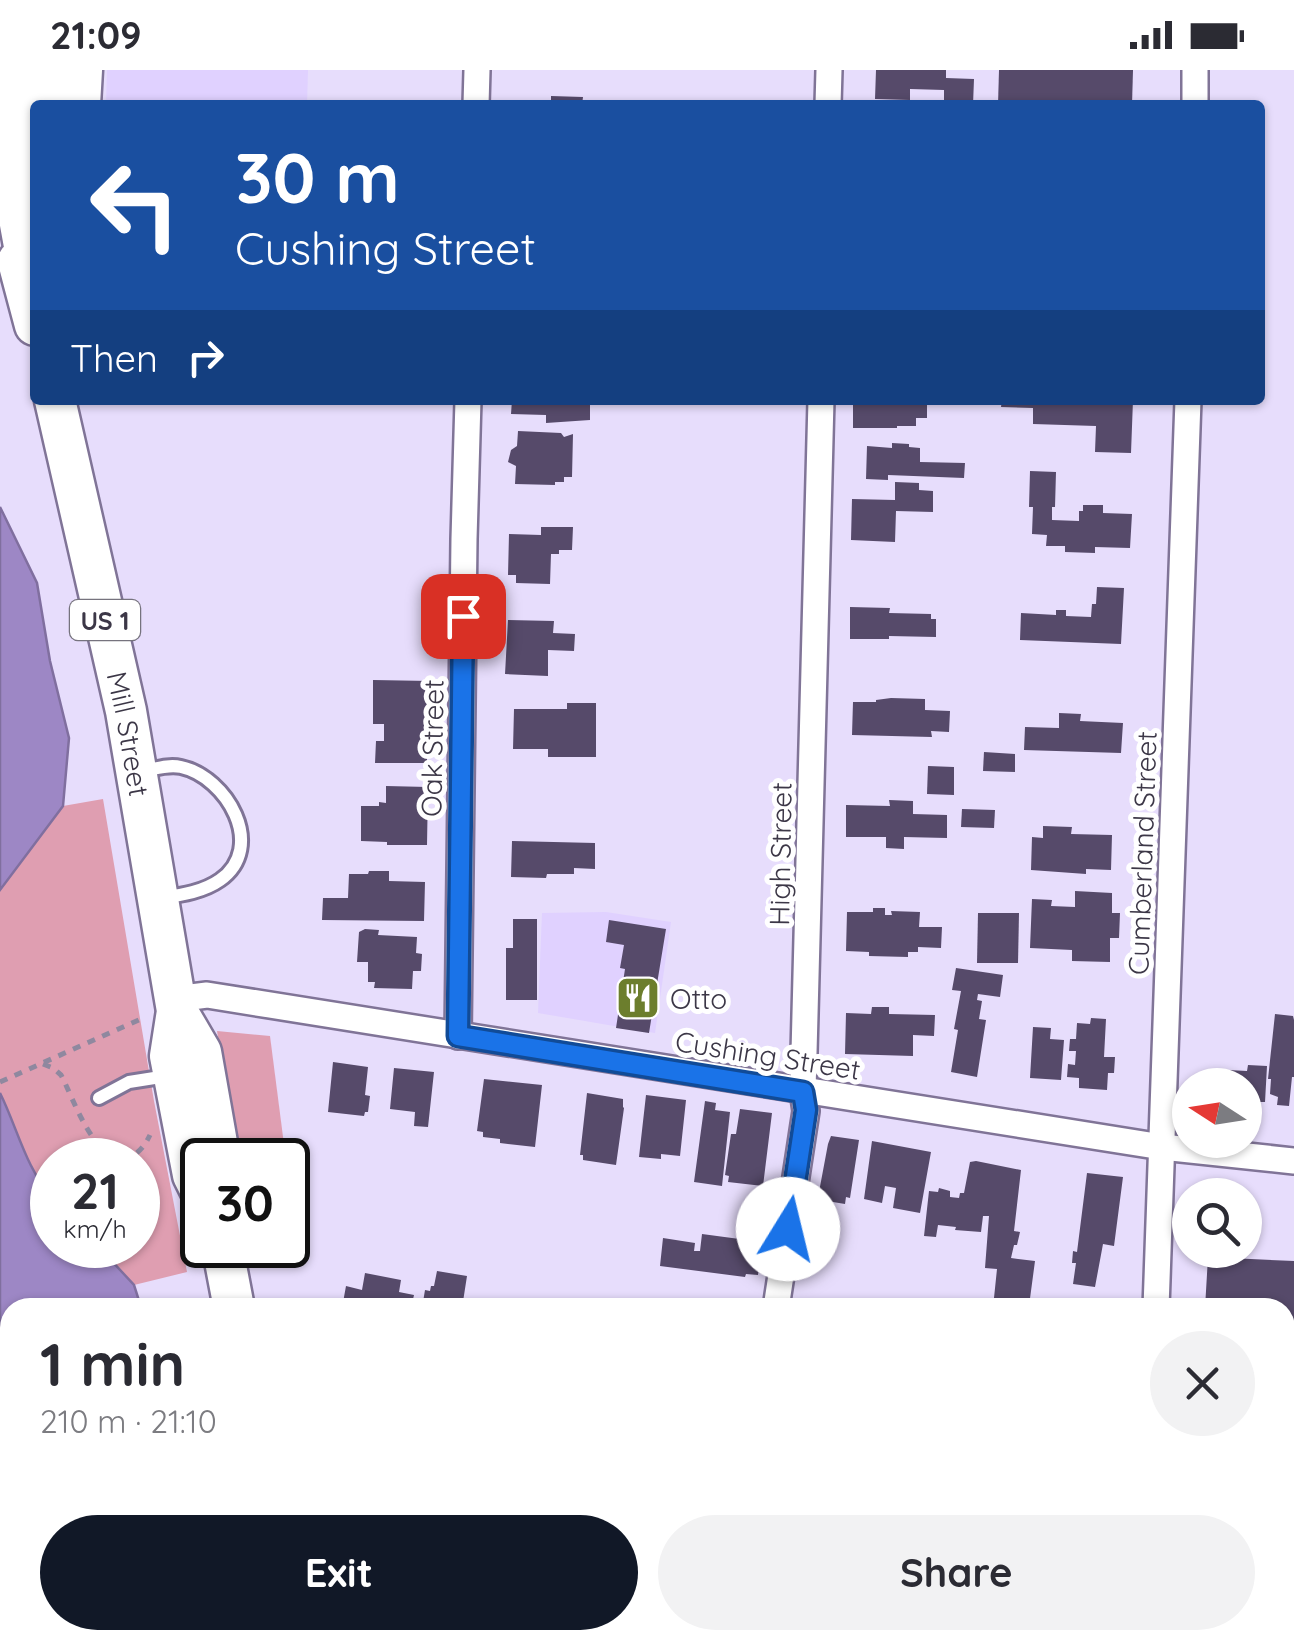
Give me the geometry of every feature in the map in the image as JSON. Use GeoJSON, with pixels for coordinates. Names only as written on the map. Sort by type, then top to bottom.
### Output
{"type":"FeatureCollection","features":[{"type":"Feature","properties":{"kind":"highway"},"geometry":{"type":"LineString","coordinates":[[9,70],[20,210],[30,265]]}},
{"type":"Feature","properties":{"kind":"highway"},"geometry":{"type":"LineString","coordinates":[[45,70],[46,100]]}},
{"type":"Feature","properties":{"kind":"highway"},"geometry":{"type":"LineString","coordinates":[[80,100],[82,70]]}},
{"type":"Feature","properties":{"kind":"highway"},"geometry":{"type":"LineString","coordinates":[[0,194],[30,305]]}},
{"type":"Feature","properties":{"kind":"highway","name":"Mill Street"},"geometry":{"type":"LineString","coordinates":[[56,405],[137,772],[158,898],[170,1056],[185,1138]]}},
{"type":"Feature","properties":{"kind":"highway","name":"Mill Street"},"geometry":{"type":"LineString","coordinates":[[166,1009],[201,1052],[216,1138]]}},
{"type":"Feature","properties":{"kind":"highway"},"geometry":{"type":"LineString","coordinates":[[226,1268],[232,1298]]}},
{"type":"Feature","properties":{"kind":"street"},"geometry":{"type":"LineString","coordinates":[[476,100],[478,70]]}},
{"type":"Feature","properties":{"kind":"street"},"geometry":{"type":"LineString","coordinates":[[828,100],[829,70]]}},
{"type":"Feature","properties":{"kind":"street"},"geometry":{"type":"LineString","coordinates":[[1195,70],[1195,100]]}},
{"type":"Feature","properties":{"kind":"street","name":"Oak Street"},"geometry":{"type":"LineString","coordinates":[[458,1036],[468,405]]}},
{"type":"Feature","properties":{"kind":"street","name":"High Street"},"geometry":{"type":"LineString","coordinates":[[778,1298],[806,1110],[803,1092],[821,405]]}},
{"type":"Feature","properties":{"kind":"street","name":"Cumberland Street"},"geometry":{"type":"LineString","coordinates":[[1156,1298],[1188,405]]}},
{"type":"Feature","properties":{"kind":"street","name":"Cushing Street"},"geometry":{"type":"LineString","coordinates":[[166,1009],[207,995],[1162,1147],[1294,1161]]}},
{"type":"Feature","properties":{"kind":"lane"},"geometry":{"type":"LineString","coordinates":[[137,772],[169,766],[192,771],[220,790],[238,822],[240,844],[234,865],[221,880],[189,893],[158,898]]}},
{"type":"Feature","properties":{"kind":"lane"},"geometry":{"type":"LineString","coordinates":[[99,1098],[129,1082],[173,1076]]}},
{"type":"Feature","properties":{"kind":"path"},"geometry":{"type":"LineString","coordinates":[[0,1082],[166,1009]]}},
{"type":"Feature","properties":{"kind":"shaded area"},"geometry":{"type":"Polygon","coordinates":[[[107,70],[308,70],[307,100],[106,100],[107,70]]]}},
{"type":"Feature","properties":{"kind":"shaded area"},"geometry":{"type":"Polygon","coordinates":[[[0,507],[37,583],[50,661],[69,738],[63,806],[0,890],[0,507]]]}},
{"type":"Feature","properties":{"kind":"shaded area"},"geometry":{"type":"Polygon","coordinates":[[[103,799],[180,1236],[180,1268],[186,1268],[187,1272],[134,1285],[118,1268],[160,1268],[160,1138],[30,1138],[30,1163],[0,1093],[0,890],[63,806],[103,799]]]}},
{"type":"Feature","properties":{"kind":"shaded area"},"geometry":{"type":"Polygon","coordinates":[[[606,912],[671,922],[655,1033],[538,1013],[542,913],[606,912]]]}},
{"type":"Feature","properties":{"kind":"shaded area"},"geometry":{"type":"Polygon","coordinates":[[[217,1031],[270,1036],[283,1138],[235,1138],[217,1031]]]}},
{"type":"Feature","properties":{"kind":"shaded area"},"geometry":{"type":"Polygon","coordinates":[[[0,1093],[30,1163],[30,1268],[118,1268],[134,1285],[138,1298],[0,1298],[0,1093]]]}},
{"type":"Feature","properties":{"kind":"building"},"geometry":{"type":"Polygon","coordinates":[[[876,70],[946,70],[946,78],[974,79],[973,100],[944,100],[944,90],[910,89],[910,100],[875,99],[876,70]]]}},
{"type":"Feature","properties":{"kind":"building"},"geometry":{"type":"Polygon","coordinates":[[[999,70],[1133,70],[1132,100],[998,100],[999,70]]]}},
{"type":"Feature","properties":{"kind":"building"},"geometry":{"type":"Polygon","coordinates":[[[551,96],[583,97],[583,100],[551,100],[551,96]]]}},
{"type":"Feature","properties":{"kind":"building"},"geometry":{"type":"Polygon","coordinates":[[[512,405],[590,405],[590,420],[546,423],[546,415],[511,414],[512,405]]]}},
{"type":"Feature","properties":{"kind":"building"},"geometry":{"type":"Polygon","coordinates":[[[853,405],[927,405],[927,418],[916,418],[916,426],[853,428],[853,405]]]}},
{"type":"Feature","properties":{"kind":"building"},"geometry":{"type":"Polygon","coordinates":[[[1133,405],[1131,453],[1095,452],[1096,426],[1033,424],[1033,408],[1001,407],[1133,405]]]}},
{"type":"Feature","properties":{"kind":"building"},"geometry":{"type":"Polygon","coordinates":[[[518,431],[561,433],[564,437],[573,434],[572,477],[564,477],[564,482],[555,485],[515,484],[516,466],[508,462],[511,450],[517,446],[518,431]]]}},
{"type":"Feature","properties":{"kind":"building"},"geometry":{"type":"Polygon","coordinates":[[[892,443],[920,448],[920,462],[965,463],[964,478],[888,475],[888,480],[866,479],[867,446],[892,448],[892,443]]]}},
{"type":"Feature","properties":{"kind":"building"},"geometry":{"type":"Polygon","coordinates":[[[1030,471],[1056,472],[1052,520],[1079,521],[1083,505],[1103,505],[1103,513],[1132,514],[1130,548],[1095,547],[1095,553],[1065,552],[1065,546],[1046,546],[1047,535],[1032,534],[1030,471]]]}},
{"type":"Feature","properties":{"kind":"building"},"geometry":{"type":"Polygon","coordinates":[[[895,482],[919,483],[919,490],[933,491],[933,512],[896,511],[895,542],[851,540],[852,499],[895,500],[895,482]]]}},
{"type":"Feature","properties":{"kind":"building"},"geometry":{"type":"Polygon","coordinates":[[[541,527],[573,527],[572,550],[551,554],[550,584],[516,583],[516,575],[508,575],[509,534],[541,535],[541,527]]]}},
{"type":"Feature","properties":{"kind":"building"},"geometry":{"type":"Polygon","coordinates":[[[1097,587],[1124,588],[1121,644],[1020,640],[1021,613],[1056,615],[1056,610],[1066,610],[1066,616],[1091,617],[1097,587]]]}},
{"type":"Feature","properties":{"kind":"building"},"geometry":{"type":"Polygon","coordinates":[[[850,607],[931,614],[931,619],[936,619],[936,637],[850,639],[850,607]]]}},
{"type":"Feature","properties":{"kind":"building"},"geometry":{"type":"Polygon","coordinates":[[[508,620],[554,621],[553,633],[575,634],[574,651],[548,650],[548,676],[505,674],[508,620]]]}},
{"type":"Feature","properties":{"kind":"building"},"geometry":{"type":"Polygon","coordinates":[[[373,680],[430,681],[430,702],[437,702],[437,744],[427,743],[427,763],[375,763],[376,741],[384,741],[384,724],[373,724],[373,680]]]}},
{"type":"Feature","properties":{"kind":"building"},"geometry":{"type":"Polygon","coordinates":[[[925,699],[925,710],[950,711],[949,732],[931,731],[932,737],[852,735],[853,702],[925,699]]]}},
{"type":"Feature","properties":{"kind":"building"},"geometry":{"type":"Polygon","coordinates":[[[567,703],[596,703],[596,757],[548,757],[548,749],[513,749],[514,709],[567,709],[567,703]]]}},
{"type":"Feature","properties":{"kind":"building"},"geometry":{"type":"Polygon","coordinates":[[[1059,713],[1081,714],[1080,721],[1123,723],[1121,753],[1024,750],[1025,727],[1059,728],[1059,713]]]}},
{"type":"Feature","properties":{"kind":"building"},"geometry":{"type":"Polygon","coordinates":[[[984,752],[1015,754],[1015,772],[983,771],[984,752]]]}},
{"type":"Feature","properties":{"kind":"building"},"geometry":{"type":"Polygon","coordinates":[[[928,766],[954,767],[954,795],[927,794],[928,766]]]}},
{"type":"Feature","properties":{"kind":"building"},"geometry":{"type":"Polygon","coordinates":[[[386,786],[428,787],[427,845],[361,841],[361,806],[386,803],[386,786]]]}},
{"type":"Feature","properties":{"kind":"building"},"geometry":{"type":"Polygon","coordinates":[[[889,800],[913,801],[913,814],[947,815],[947,838],[904,837],[904,849],[886,848],[886,837],[846,837],[846,805],[890,806],[889,800]]]}},
{"type":"Feature","properties":{"kind":"building"},"geometry":{"type":"Polygon","coordinates":[[[962,809],[995,810],[994,828],[961,827],[962,809]]]}},
{"type":"Feature","properties":{"kind":"building"},"geometry":{"type":"Polygon","coordinates":[[[1043,826],[1072,827],[1071,834],[1112,835],[1111,870],[1086,869],[1086,874],[1031,870],[1032,837],[1043,838],[1043,826]]]}},
{"type":"Feature","properties":{"kind":"building"},"geometry":{"type":"Polygon","coordinates":[[[512,841],[595,843],[595,869],[574,868],[574,874],[547,874],[546,878],[511,877],[512,841]]]}},
{"type":"Feature","properties":{"kind":"building"},"geometry":{"type":"Polygon","coordinates":[[[389,871],[389,881],[425,882],[424,921],[322,920],[323,898],[348,898],[349,874],[389,871]]]}},
{"type":"Feature","properties":{"kind":"building"},"geometry":{"type":"Polygon","coordinates":[[[1075,891],[1112,893],[1112,913],[1120,913],[1119,938],[1110,938],[1110,962],[1072,961],[1072,950],[1030,948],[1032,899],[1052,900],[1051,906],[1075,907],[1075,891]]]}},
{"type":"Feature","properties":{"kind":"building"},"geometry":{"type":"Polygon","coordinates":[[[873,908],[885,908],[885,915],[892,915],[891,911],[920,912],[919,927],[942,927],[941,948],[918,947],[918,952],[908,952],[908,957],[846,951],[847,912],[873,912],[873,908]]]}},
{"type":"Feature","properties":{"kind":"building"},"geometry":{"type":"Polygon","coordinates":[[[978,913],[1019,913],[1018,963],[977,963],[978,913]]]}},
{"type":"Feature","properties":{"kind":"building"},"geometry":{"type":"Polygon","coordinates":[[[513,919],[537,919],[537,1000],[506,1000],[506,948],[513,948],[513,919]]]}},
{"type":"Feature","properties":{"kind":"building","name":"Otto"},"geometry":{"type":"Polygon","coordinates":[[[609,920],[666,929],[649,1033],[616,1028],[625,969],[620,968],[624,945],[606,942],[609,920]]]}},
{"type":"Feature","properties":{"kind":"building"},"geometry":{"type":"Polygon","coordinates":[[[379,930],[378,935],[417,937],[421,971],[413,971],[412,989],[374,988],[375,982],[368,982],[368,962],[357,962],[359,932],[379,930]]]}},
{"type":"Feature","properties":{"kind":"building"},"geometry":{"type":"Polygon","coordinates":[[[956,968],[1003,975],[1000,997],[978,994],[977,1000],[982,1001],[979,1019],[986,1020],[977,1077],[951,1072],[961,991],[952,990],[956,968]]]}},
{"type":"Feature","properties":{"kind":"building"},"geometry":{"type":"Polygon","coordinates":[[[872,1007],[889,1007],[889,1014],[935,1015],[934,1036],[913,1035],[913,1056],[845,1054],[846,1013],[871,1014],[872,1007]]]}},
{"type":"Feature","properties":{"kind":"building"},"geometry":{"type":"Polygon","coordinates":[[[1275,1014],[1293,1016],[1294,1020],[1294,1077],[1289,1106],[1277,1105],[1278,1097],[1270,1094],[1275,1014]]]}},
{"type":"Feature","properties":{"kind":"building"},"geometry":{"type":"Polygon","coordinates":[[[1091,1018],[1106,1019],[1104,1057],[1115,1057],[1114,1073],[1108,1073],[1107,1090],[1079,1088],[1079,1078],[1067,1077],[1068,1064],[1075,1065],[1076,1051],[1069,1051],[1070,1039],[1076,1039],[1077,1023],[1090,1024],[1091,1018]]]}},
{"type":"Feature","properties":{"kind":"building"},"geometry":{"type":"Polygon","coordinates":[[[1033,1027],[1051,1028],[1050,1039],[1064,1040],[1061,1080],[1030,1078],[1033,1027]]]}},
{"type":"Feature","properties":{"kind":"building"},"geometry":{"type":"Polygon","coordinates":[[[333,1062],[368,1067],[365,1095],[370,1096],[364,1116],[328,1112],[333,1062]]]}},
{"type":"Feature","properties":{"kind":"building"},"geometry":{"type":"Polygon","coordinates":[[[1267,1066],[1265,1102],[1262,1068],[1248,1068],[1267,1066]]]}},
{"type":"Feature","properties":{"kind":"building"},"geometry":{"type":"Polygon","coordinates":[[[394,1068],[434,1072],[428,1127],[414,1126],[415,1112],[390,1109],[394,1068]]]}},
{"type":"Feature","properties":{"kind":"building"},"geometry":{"type":"Polygon","coordinates":[[[484,1079],[542,1085],[535,1147],[500,1143],[500,1139],[483,1137],[483,1132],[477,1131],[484,1079]]]}},
{"type":"Feature","properties":{"kind":"building"},"geometry":{"type":"Polygon","coordinates":[[[587,1093],[623,1099],[616,1165],[583,1160],[580,1155],[587,1093]]]}},
{"type":"Feature","properties":{"kind":"building"},"geometry":{"type":"Polygon","coordinates":[[[646,1095],[686,1100],[680,1156],[639,1157],[646,1095]]]}},
{"type":"Feature","properties":{"kind":"building"},"geometry":{"type":"Polygon","coordinates":[[[705,1101],[716,1103],[715,1110],[730,1112],[722,1186],[694,1182],[705,1101]]]}},
{"type":"Feature","properties":{"kind":"building"},"geometry":{"type":"Polygon","coordinates":[[[740,1109],[772,1113],[763,1186],[728,1182],[729,1176],[725,1175],[731,1134],[736,1134],[740,1109]]]}},
{"type":"Feature","properties":{"kind":"building"},"geometry":{"type":"Polygon","coordinates":[[[831,1136],[859,1140],[850,1198],[846,1197],[845,1204],[821,1200],[819,1192],[831,1136]]]}},
{"type":"Feature","properties":{"kind":"building"},"geometry":{"type":"Polygon","coordinates":[[[872,1141],[931,1152],[920,1213],[893,1208],[896,1188],[885,1186],[882,1203],[864,1199],[872,1141]]]}},
{"type":"Feature","properties":{"kind":"building"},"geometry":{"type":"Polygon","coordinates":[[[970,1162],[1021,1170],[1014,1231],[1020,1232],[1011,1258],[1035,1261],[1030,1298],[994,1298],[997,1269],[985,1268],[989,1216],[983,1216],[981,1232],[938,1225],[936,1237],[924,1236],[929,1191],[938,1192],[939,1188],[950,1191],[950,1197],[959,1198],[964,1193],[970,1162]]]}},
{"type":"Feature","properties":{"kind":"building"},"geometry":{"type":"Polygon","coordinates":[[[1087,1173],[1123,1177],[1114,1246],[1103,1244],[1095,1287],[1073,1284],[1073,1251],[1077,1252],[1087,1173]]]}},
{"type":"Feature","properties":{"kind":"building"},"geometry":{"type":"Polygon","coordinates":[[[702,1234],[762,1242],[758,1275],[745,1277],[660,1266],[663,1238],[695,1243],[694,1251],[700,1251],[702,1234]]]}},
{"type":"Feature","properties":{"kind":"building"},"geometry":{"type":"Polygon","coordinates":[[[1262,1260],[1294,1261],[1294,1298],[1206,1298],[1207,1268],[1262,1268],[1262,1260]]]}},
{"type":"Feature","properties":{"kind":"building"},"geometry":{"type":"Polygon","coordinates":[[[437,1271],[467,1276],[464,1298],[424,1298],[425,1290],[434,1286],[437,1271]]]}},
{"type":"Feature","properties":{"kind":"building"},"geometry":{"type":"Polygon","coordinates":[[[365,1273],[401,1280],[399,1292],[414,1295],[344,1298],[346,1286],[362,1290],[365,1273]]]}},
{"type":"Feature","properties":{"kind":"place","name":"Otto"},"geometry":{"type":"Point","coordinates":[638,998]}},
{"type":"Feature","properties":{"kind":"route"},"geometry":{"type":"LineString","coordinates":[[463,616],[458,1036],[803,1092],[806,1110],[788,1229]]}}]}
